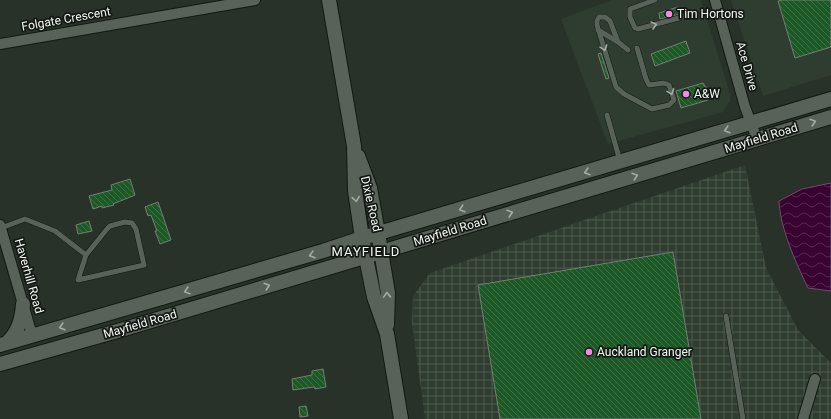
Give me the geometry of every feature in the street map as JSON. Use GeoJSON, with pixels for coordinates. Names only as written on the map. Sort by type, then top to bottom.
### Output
{"type":"FeatureCollection","features":[{"type":"Feature","properties":{"kind":"main road","name":"Dixie Road"},"geometry":{"type":"LineString","coordinates":[[329,0],[354,146],[354,191],[362,238],[374,297],[387,334],[401,419]]}},
{"type":"Feature","properties":{"kind":"main road","name":"Mayfield Road"},"geometry":{"type":"LineString","coordinates":[[3,344],[308,256],[362,238],[831,99]]}},
{"type":"Feature","properties":{"kind":"main road","name":"Mayfield Road"},"geometry":{"type":"LineString","coordinates":[[0,364],[121,330],[831,117]]}},
{"type":"Feature","properties":{"kind":"main road","name":"Dixie Road"},"geometry":{"type":"LineString","coordinates":[[354,146],[370,188],[388,293],[387,334]]}},
{"type":"Feature","properties":{"kind":"main road"},"geometry":{"type":"LineString","coordinates":[[3,344],[18,328],[22,318],[23,304]]}},
{"type":"Feature","properties":{"kind":"main road"},"geometry":{"type":"LineString","coordinates":[[28,356],[32,335]]}},
{"type":"Feature","properties":{"kind":"street","name":"Folgate Crescent"},"geometry":{"type":"LineString","coordinates":[[0,44],[255,0]]}},
{"type":"Feature","properties":{"kind":"street","name":"Ace Drive"},"geometry":{"type":"LineString","coordinates":[[715,0],[745,107],[757,139]]}},
{"type":"Feature","properties":{"kind":"street","name":"Haverhill Road"},"geometry":{"type":"LineString","coordinates":[[0,226],[32,335]]}},
{"type":"Feature","properties":{"kind":"street"},"geometry":{"type":"LineString","coordinates":[[803,419],[815,379]]}},
{"type":"Feature","properties":{"kind":"lane"},"geometry":{"type":"LineString","coordinates":[[656,0],[630,9],[630,17],[635,28],[638,29],[690,15]]}},
{"type":"Feature","properties":{"kind":"lane"},"geometry":{"type":"LineString","coordinates":[[618,42],[610,20],[605,17],[599,17],[597,21],[598,30],[616,87],[624,94],[652,109],[669,105],[674,100],[669,85],[664,82],[649,85],[637,48]]}},
{"type":"Feature","properties":{"kind":"lane"},"geometry":{"type":"LineString","coordinates":[[598,30],[628,50]]}},
{"type":"Feature","properties":{"kind":"lane"},"geometry":{"type":"LineString","coordinates":[[607,114],[620,162]]}},
{"type":"Feature","properties":{"kind":"lane"},"geometry":{"type":"LineString","coordinates":[[0,226],[25,219],[55,231],[86,255]]}},
{"type":"Feature","properties":{"kind":"lane"},"geometry":{"type":"LineString","coordinates":[[127,222],[132,223],[136,229],[144,264],[78,280],[86,255],[108,227],[127,222]]}},
{"type":"Feature","properties":{"kind":"lane"},"geometry":{"type":"LineString","coordinates":[[726,316],[743,419]]}},
{"type":"Feature","properties":{"kind":"shaded area"},"geometry":{"type":"Polygon","coordinates":[[[612,0],[701,0],[730,94],[730,101],[723,112],[608,144],[561,19],[612,0]]]}},
{"type":"Feature","properties":{"kind":"shaded area"},"geometry":{"type":"Polygon","coordinates":[[[731,0],[831,0],[831,75],[763,96],[731,0]]]}},
{"type":"Feature","properties":{"kind":"shaded area"},"geometry":{"type":"Polygon","coordinates":[[[745,165],[766,268],[798,330],[831,363],[831,419],[425,419],[412,323],[413,296],[430,273],[745,165]]]}},
{"type":"Feature","properties":{"kind":"water"},"geometry":{"type":"Polygon","coordinates":[[[831,183],[831,291],[808,288],[785,234],[779,201],[802,189],[831,183]]]}},
{"type":"Feature","properties":{"kind":"building"},"geometry":{"type":"Polygon","coordinates":[[[831,0],[831,47],[795,58],[778,1],[831,0]]]}},
{"type":"Feature","properties":{"kind":"building","name":"Tim Hortons"},"geometry":{"type":"Polygon","coordinates":[[[678,7],[680,14],[660,19],[659,13],[678,7]]]}},
{"type":"Feature","properties":{"kind":"building"},"geometry":{"type":"Polygon","coordinates":[[[686,41],[690,53],[655,66],[651,54],[686,41]]]}},
{"type":"Feature","properties":{"kind":"building"},"geometry":{"type":"Polygon","coordinates":[[[601,53],[609,78],[606,79],[598,54],[601,53]]]}},
{"type":"Feature","properties":{"kind":"building"},"geometry":{"type":"Polygon","coordinates":[[[703,83],[708,90],[705,91],[708,100],[681,108],[676,91],[703,83]]]}},
{"type":"Feature","properties":{"kind":"building"},"geometry":{"type":"Polygon","coordinates":[[[130,179],[135,195],[113,204],[114,205],[102,208],[102,206],[93,209],[89,196],[112,190],[111,185],[130,179]]]}},
{"type":"Feature","properties":{"kind":"building"},"geometry":{"type":"Polygon","coordinates":[[[158,202],[171,240],[160,244],[151,215],[148,216],[145,207],[158,202]]]}},
{"type":"Feature","properties":{"kind":"building"},"geometry":{"type":"Polygon","coordinates":[[[89,221],[92,231],[78,234],[76,225],[89,221]]]}},
{"type":"Feature","properties":{"kind":"building","name":"Auckland Granger"},"geometry":{"type":"Polygon","coordinates":[[[673,252],[701,419],[500,419],[478,285],[673,252]]]}},
{"type":"Feature","properties":{"kind":"building"},"geometry":{"type":"Polygon","coordinates":[[[323,369],[326,387],[293,390],[292,379],[312,375],[312,371],[323,369]]]}},
{"type":"Feature","properties":{"kind":"building"},"geometry":{"type":"Polygon","coordinates":[[[306,406],[308,416],[300,417],[299,407],[306,406]]]}},
{"type":"Feature","properties":{"kind":"place","name":"Tim Hortons"},"geometry":{"type":"Point","coordinates":[669,14]}},
{"type":"Feature","properties":{"kind":"place","name":"A&W"},"geometry":{"type":"Point","coordinates":[686,94]}},
{"type":"Feature","properties":{"kind":"place","name":"Auckland Granger"},"geometry":{"type":"Point","coordinates":[589,352]}},
{"type":"Feature","properties":{"kind":"district","name":"MAYFIELD"},"geometry":{"type":"Point","coordinates":[366,251]}}]}
